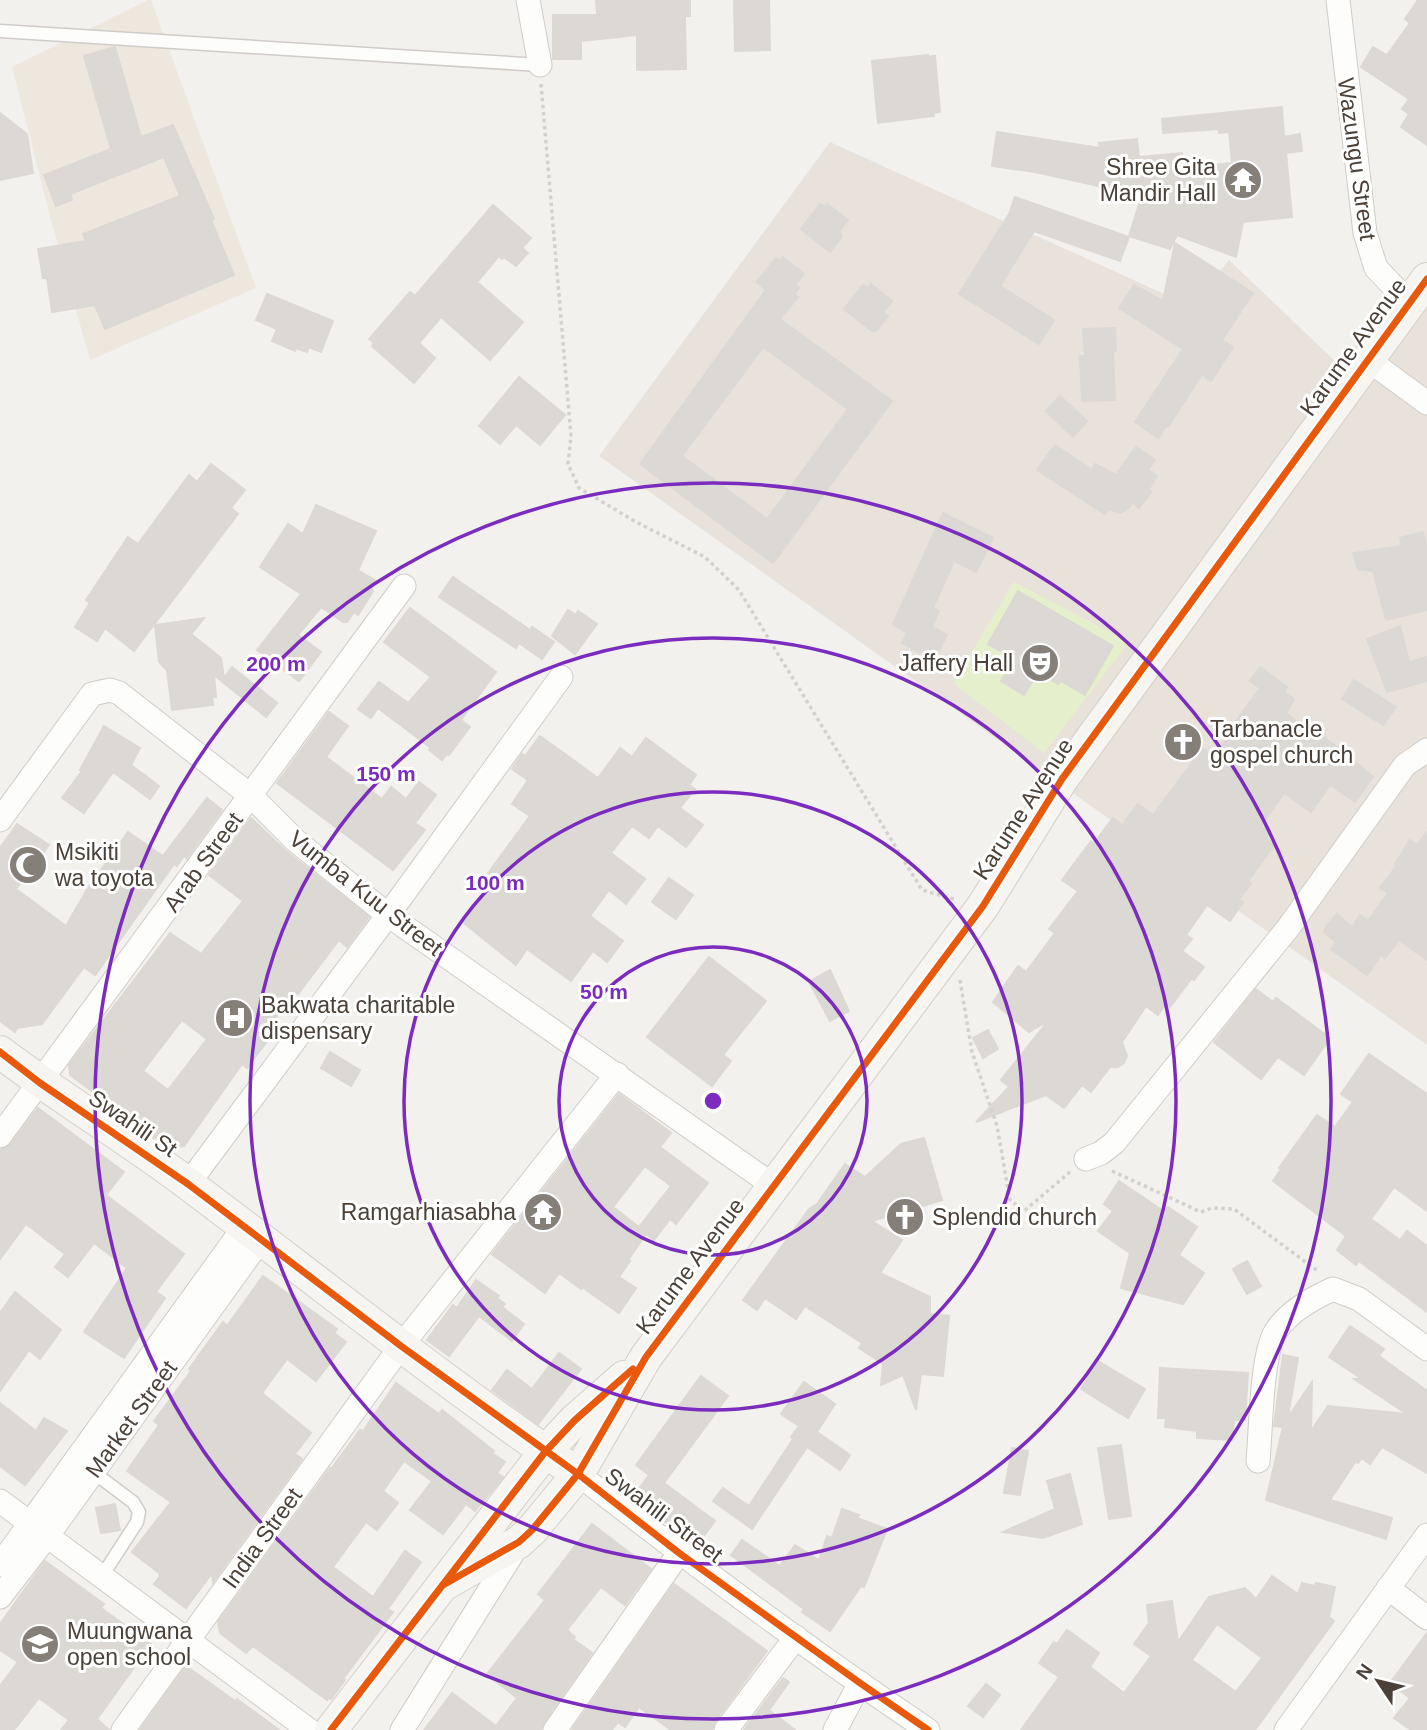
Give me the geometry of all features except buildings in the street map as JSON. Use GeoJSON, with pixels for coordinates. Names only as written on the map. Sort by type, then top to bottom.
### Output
{"type":"FeatureCollection","features":[{"type":"Feature","properties":{"kind":"main road","name":"Karume Avenue"},"geometry":{"type":"LineString","coordinates":[[443,1585],[519,1542],[578,1474],[646,1357],[983,906],[1062,779],[1418,291]]}},
{"type":"Feature","properties":{"kind":"main road","name":"Swahili St"},"geometry":{"type":"LineString","coordinates":[[0,1052],[253,1233]]}},
{"type":"Feature","properties":{"kind":"main road","name":"Swahili Street"},"geometry":{"type":"LineString","coordinates":[[253,1233],[401,1346],[578,1474]]}},
{"type":"Feature","properties":{"kind":"main road","name":"Karume Avenue"},"geometry":{"type":"LineString","coordinates":[[331,1730],[545,1452],[575,1420],[646,1357]]}},
{"type":"Feature","properties":{"kind":"street"},"geometry":{"type":"LineString","coordinates":[[528,0],[540,65]]}},
{"type":"Feature","properties":{"kind":"street","name":"Wazungu Street"},"geometry":{"type":"LineString","coordinates":[[1338,0],[1365,233],[1376,268],[1418,291]]}},
{"type":"Feature","properties":{"kind":"street"},"geometry":{"type":"LineString","coordinates":[[1367,359],[1427,403]]}},
{"type":"Feature","properties":{"kind":"street","name":"Arab Street"},"geometry":{"type":"LineString","coordinates":[[0,1136],[404,586]]}},
{"type":"Feature","properties":{"kind":"street"},"geometry":{"type":"LineString","coordinates":[[188,1184],[561,677]]}},
{"type":"Feature","properties":{"kind":"street","name":"Vumba Kuu Street"},"geometry":{"type":"LineString","coordinates":[[0,820],[89,698],[97,691],[110,690],[127,698],[251,796],[296,841],[388,915],[774,1186]]}},
{"type":"Feature","properties":{"kind":"street"},"geometry":{"type":"LineString","coordinates":[[1086,1159],[1101,1153],[1114,1143],[1287,928],[1405,765],[1427,750]]}},
{"type":"Feature","properties":{"kind":"street","name":"India Street"},"geometry":{"type":"LineString","coordinates":[[123,1730],[401,1346],[617,1074]]}},
{"type":"Feature","properties":{"kind":"street","name":"Market Street"},"geometry":{"type":"LineString","coordinates":[[0,1565],[40,1530],[93,1472],[253,1233]]}},
{"type":"Feature","properties":{"kind":"street","name":"Market Street"},"geometry":{"type":"LineString","coordinates":[[0,1597],[40,1530],[253,1233]]}},
{"type":"Feature","properties":{"kind":"street"},"geometry":{"type":"LineString","coordinates":[[1258,1461],[1268,1349],[1277,1330],[1311,1299],[1333,1289],[1359,1299],[1427,1349]]}},
{"type":"Feature","properties":{"kind":"street","name":"Swahili Street"},"geometry":{"type":"LineString","coordinates":[[578,1474],[679,1553],[928,1730]]}},
{"type":"Feature","properties":{"kind":"street"},"geometry":{"type":"LineString","coordinates":[[0,1501],[309,1730]]}},
{"type":"Feature","properties":{"kind":"street"},"geometry":{"type":"LineString","coordinates":[[1286,1730],[1427,1535]]}},
{"type":"Feature","properties":{"kind":"street"},"geometry":{"type":"LineString","coordinates":[[402,1730],[519,1542]]}},
{"type":"Feature","properties":{"kind":"street"},"geometry":{"type":"LineString","coordinates":[[555,1730],[679,1553]]}},
{"type":"Feature","properties":{"kind":"street"},"geometry":{"type":"LineString","coordinates":[[1388,1588],[1427,1618]]}},
{"type":"Feature","properties":{"kind":"street"},"geometry":{"type":"LineString","coordinates":[[726,1730],[796,1637]]}},
{"type":"Feature","properties":{"kind":"street"},"geometry":{"type":"LineString","coordinates":[[835,1730],[860,1684]]}},
{"type":"Feature","properties":{"kind":"lane"},"geometry":{"type":"LineString","coordinates":[[0,31],[540,65]]}},
{"type":"Feature","properties":{"kind":"lane"},"geometry":{"type":"LineString","coordinates":[[93,1472],[133,1502],[139,1512],[137,1522],[102,1576]]}},
{"type":"Feature","properties":{"kind":"path"},"geometry":{"type":"LineString","coordinates":[[540,65],[571,436],[568,464],[579,488],[636,522],[705,557],[738,590],[922,890],[983,906]]}},
{"type":"Feature","properties":{"kind":"shaded area"},"geometry":{"type":"Polygon","coordinates":[[[151,0],[256,288],[90,360],[12,67],[151,0]]]}},
{"type":"Feature","properties":{"kind":"shaded area"},"geometry":{"type":"Polygon","coordinates":[[[830,142],[1191,306],[1229,260],[1336,362],[1427,284],[1427,1045],[599,456],[830,142]]]}},
{"type":"Feature","properties":{"kind":"green space","name":"Jaffery Hall"},"geometry":{"type":"Polygon","coordinates":[[[1014,582],[1129,642],[1044,753],[953,683],[1014,582]]]}},
{"type":"Feature","properties":{"kind":"cycle path"},"geometry":{"type":"LineString","coordinates":[[443,1585],[519,1542],[578,1474],[646,1357],[983,906],[1062,779],[1427,279]]}},
{"type":"Feature","properties":{"kind":"cycle path"},"geometry":{"type":"LineString","coordinates":[[0,1052],[40,1083],[188,1184],[401,1346],[578,1474],[679,1553],[928,1730]]}},
{"type":"Feature","properties":{"kind":"cycle path"},"geometry":{"type":"LineString","coordinates":[[331,1730],[545,1452],[575,1420],[633,1369]]}},
{"type":"Feature","properties":{"kind":"place","name":"Shree Gita Mandir Hall"},"geometry":{"type":"Point","coordinates":[1243,180]}},
{"type":"Feature","properties":{"kind":"place","name":"Jaffery Hall"},"geometry":{"type":"Point","coordinates":[1040,663]}},
{"type":"Feature","properties":{"kind":"place","name":"Tarbanacle gospel church"},"geometry":{"type":"Point","coordinates":[1183,742]}},
{"type":"Feature","properties":{"kind":"place","name":"Msikiti wa toyota"},"geometry":{"type":"Point","coordinates":[28,865]}},
{"type":"Feature","properties":{"kind":"place","name":"Bakwata charitable dispensary"},"geometry":{"type":"Point","coordinates":[234,1018]}},
{"type":"Feature","properties":{"kind":"place","name":"Ramgarhiasabha"},"geometry":{"type":"Point","coordinates":[543,1212]}},
{"type":"Feature","properties":{"kind":"place","name":"Splendid church"},"geometry":{"type":"Point","coordinates":[905,1217]}},
{"type":"Feature","properties":{"kind":"place","name":"Muungwana open school"},"geometry":{"type":"Point","coordinates":[40,1644]}}]}
